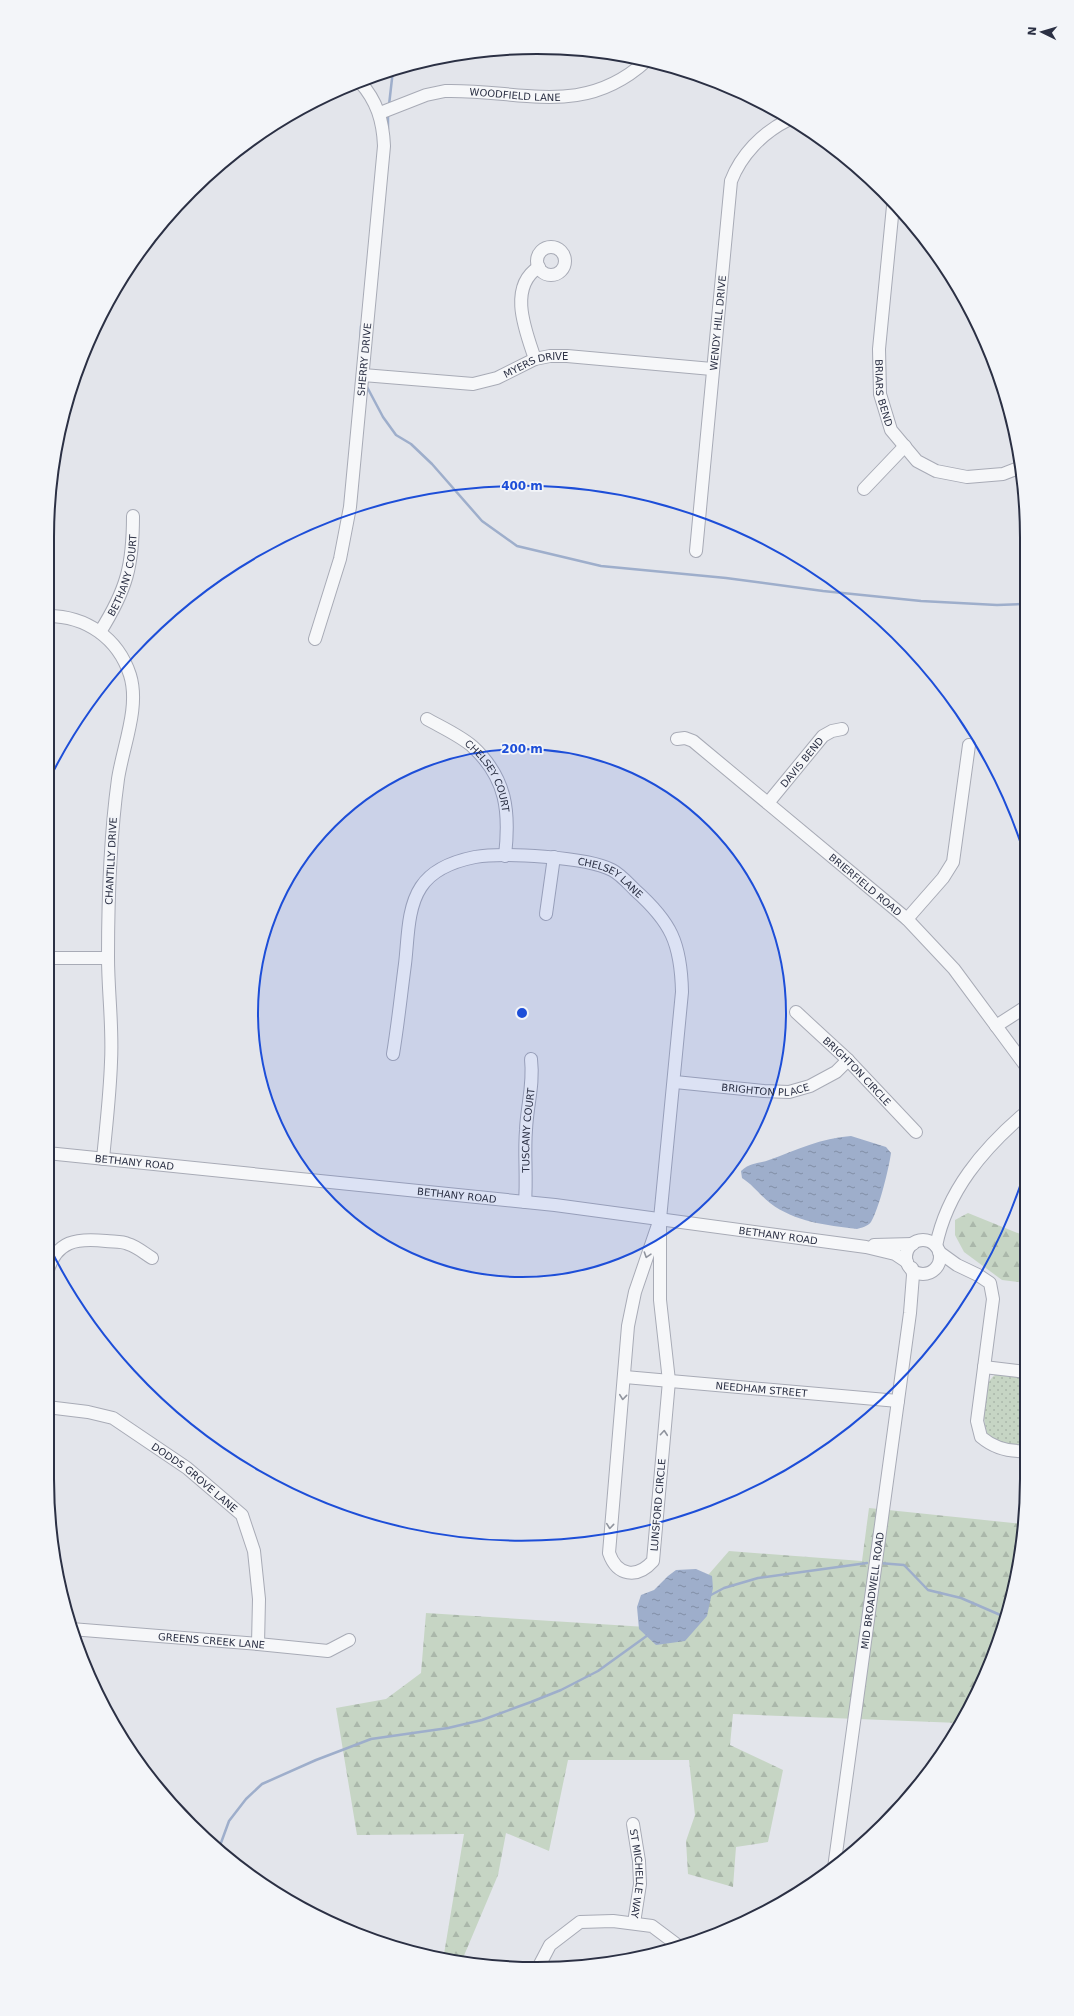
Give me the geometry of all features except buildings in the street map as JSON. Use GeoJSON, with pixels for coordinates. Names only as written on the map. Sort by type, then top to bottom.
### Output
{"type":"FeatureCollection","features":[{"type":"Feature","properties":{"kind":"street","name":"WOODFIELD LANE"},"geometry":{"type":"LineString","coordinates":[[380,113],[426,95],[444,91],[561,98],[582,96],[616,83],[641,65]]}},
{"type":"Feature","properties":{"kind":"street","name":"SHERRY DRIVE"},"geometry":{"type":"LineString","coordinates":[[315,639],[340,559],[347,528],[384,146],[380,113],[374,101],[364,87]]}},
{"type":"Feature","properties":{"kind":"street","name":"WENDY HILL DRIVE"},"geometry":{"type":"LineString","coordinates":[[696,550],[731,181],[742,158],[751,147],[784,123]]}},
{"type":"Feature","properties":{"kind":"street","name":"BRIARS BEND"},"geometry":{"type":"LineString","coordinates":[[893,210],[879,348],[880,394],[891,430],[917,461],[936,471],[967,477],[1003,474],[1015,469]]}},
{"type":"Feature","properties":{"kind":"street"},"geometry":{"type":"LineString","coordinates":[[535,360],[523,323],[521,310],[522,292],[529,275],[539,267]]}},
{"type":"Feature","properties":{"kind":"street","name":"MYERS DRIVE"},"geometry":{"type":"LineString","coordinates":[[362,375],[473,384],[497,378],[535,360],[550,356],[567,356],[712,369]]}},
{"type":"Feature","properties":{"kind":"street"},"geometry":{"type":"LineString","coordinates":[[864,489],[905,446]]}},
{"type":"Feature","properties":{"kind":"street","name":"BETHANY COURT"},"geometry":{"type":"LineString","coordinates":[[100,632],[116,607],[127,578],[133,547],[133,516]]}},
{"type":"Feature","properties":{"kind":"street","name":"CHANTILLY DRIVE"},"geometry":{"type":"LineString","coordinates":[[54,616],[61,616],[81,621],[100,632],[114,644],[124,659],[130,676],[133,694],[132,709],[120,763],[113,814],[108,958],[112,1061],[103,1159]]}},
{"type":"Feature","properties":{"kind":"street","name":"CHELSEY COURT"},"geometry":{"type":"LineString","coordinates":[[427,718],[471,745],[484,760],[498,782],[504,794],[508,818],[505,856]]}},
{"type":"Feature","properties":{"kind":"street","name":"DAVIS BEND"},"geometry":{"type":"LineString","coordinates":[[768,803],[823,736],[832,731],[842,729]]}},
{"type":"Feature","properties":{"kind":"street","name":"BRIERFIELD ROAD"},"geometry":{"type":"LineString","coordinates":[[677,740],[685,738],[693,741],[907,920],[954,969],[1020,1058]]}},
{"type":"Feature","properties":{"kind":"street"},"geometry":{"type":"LineString","coordinates":[[907,920],[943,878],[953,862],[969,745]]}},
{"type":"Feature","properties":{"kind":"street","name":"CHELSEY LANE"},"geometry":{"type":"LineString","coordinates":[[393,1054],[409,920],[420,888],[429,877],[454,863],[476,857],[505,856],[554,857],[597,863],[613,871],[650,904],[667,924],[677,948],[682,979],[682,1005],[675,1082],[660,1219]]}},
{"type":"Feature","properties":{"kind":"street"},"geometry":{"type":"LineString","coordinates":[[546,914],[554,857]]}},
{"type":"Feature","properties":{"kind":"street"},"geometry":{"type":"LineString","coordinates":[[54,958],[108,958]]}},
{"type":"Feature","properties":{"kind":"street"},"geometry":{"type":"LineString","coordinates":[[996,1026],[1020,1011]]}},
{"type":"Feature","properties":{"kind":"street","name":"BRIGHTON CIRCLE"},"geometry":{"type":"LineString","coordinates":[[796,1012],[848,1060],[916,1132]]}},
{"type":"Feature","properties":{"kind":"street","name":"TUSCANY COURT"},"geometry":{"type":"LineString","coordinates":[[524,1202],[527,1176],[526,1130],[533,1078],[531,1059]]}},
{"type":"Feature","properties":{"kind":"street","name":"BRIGHTON PLACE"},"geometry":{"type":"LineString","coordinates":[[675,1082],[764,1092],[789,1092],[810,1086],[836,1072],[848,1060]]}},
{"type":"Feature","properties":{"kind":"street"},"geometry":{"type":"LineString","coordinates":[[957,1265],[919,1273],[910,1265],[908,1251],[918,1242],[946,1209],[972,1168],[1000,1134],[1020,1117]]}},
{"type":"Feature","properties":{"kind":"street","name":"BETHANY ROAD"},"geometry":{"type":"LineString","coordinates":[[54,1154],[524,1202],[660,1219],[866,1247],[895,1254],[910,1265]]}},
{"type":"Feature","properties":{"kind":"street"},"geometry":{"type":"LineString","coordinates":[[933,1270],[940,1260],[938,1249],[946,1209]]}},
{"type":"Feature","properties":{"kind":"street","name":"LUNSFORD CIRCLE"},"geometry":{"type":"LineString","coordinates":[[660,1219],[660,1300],[669,1381],[653,1561],[645,1570],[634,1573],[623,1572],[612,1562],[609,1553],[625,1378],[628,1326],[635,1292],[660,1219]]}},
{"type":"Feature","properties":{"kind":"street"},"geometry":{"type":"LineString","coordinates":[[54,1255],[57,1250],[71,1242],[85,1239],[128,1243],[152,1258]]}},
{"type":"Feature","properties":{"kind":"street"},"geometry":{"type":"LineString","coordinates":[[918,1242],[931,1242],[957,1265],[978,1275],[990,1283],[993,1299],[977,1420],[981,1437],[997,1448],[1020,1452]]}},
{"type":"Feature","properties":{"kind":"street","name":"BETHANY ROAD"},"geometry":{"type":"LineString","coordinates":[[866,1247],[873,1245],[918,1242]]}},
{"type":"Feature","properties":{"kind":"street","name":"MID BROADWELL ROAD"},"geometry":{"type":"LineString","coordinates":[[835,1858],[910,1313],[912,1282],[910,1265]]}},
{"type":"Feature","properties":{"kind":"street","name":"MID BROADWELL ROAD"},"geometry":{"type":"LineString","coordinates":[[910,1313],[921,1283],[933,1270]]}},
{"type":"Feature","properties":{"kind":"street"},"geometry":{"type":"LineString","coordinates":[[984,1367],[1020,1371]]}},
{"type":"Feature","properties":{"kind":"street","name":"NEEDHAM STREET"},"geometry":{"type":"LineString","coordinates":[[625,1378],[898,1401]]}},
{"type":"Feature","properties":{"kind":"street","name":"DODDS GROVE LANE"},"geometry":{"type":"LineString","coordinates":[[54,1408],[88,1412],[113,1418],[187,1468],[242,1515],[254,1551],[259,1599],[258,1644]]}},
{"type":"Feature","properties":{"kind":"street","name":"GREENS CREEK LANE"},"geometry":{"type":"LineString","coordinates":[[79,1630],[328,1651],[349,1640]]}},
{"type":"Feature","properties":{"kind":"street","name":"ST MICHELLE WAY"},"geometry":{"type":"LineString","coordinates":[[633,1824],[639,1861],[640,1884],[634,1923]]}},
{"type":"Feature","properties":{"kind":"street"},"geometry":{"type":"LineString","coordinates":[[541,1962],[550,1945],[580,1922],[613,1921],[652,1926],[674,1942]]}},
{"type":"Feature","properties":{"kind":"green space"},"geometry":{"type":"Polygon","coordinates":[[[968,1213],[1020,1234],[1020,1282],[1002,1280],[964,1252],[955,1235],[955,1220],[968,1213]]]}},
{"type":"Feature","properties":{"kind":"green space"},"geometry":{"type":"Polygon","coordinates":[[[996,1374],[1020,1377],[1020,1446],[1001,1445],[988,1436],[984,1421],[983,1403],[984,1394],[991,1379],[996,1374]]]}},
{"type":"Feature","properties":{"kind":"green space"},"geometry":{"type":"Polygon","coordinates":[[[869,1508],[1018,1523],[1011,1573],[1004,1604],[983,1664],[970,1693],[953,1723],[733,1714],[730,1745],[783,1770],[768,1842],[736,1847],[733,1887],[688,1874],[686,1841],[695,1815],[689,1760],[568,1760],[549,1851],[506,1833],[498,1875],[464,1956],[444,1953],[464,1834],[357,1835],[336,1708],[386,1699],[421,1673],[426,1613],[662,1628],[729,1551],[862,1561],[869,1508]]]}},
{"type":"Feature","properties":{"kind":"water"},"geometry":{"type":"Polygon","coordinates":[[[851,1136],[886,1147],[891,1153],[886,1178],[877,1208],[871,1222],[868,1225],[857,1229],[800,1219],[770,1203],[742,1178],[741,1171],[751,1165],[829,1139],[851,1136]]]}},
{"type":"Feature","properties":{"kind":"water"},"geometry":{"type":"Polygon","coordinates":[[[696,1569],[712,1576],[713,1588],[707,1616],[685,1641],[656,1645],[639,1629],[637,1607],[641,1595],[654,1590],[676,1570],[696,1569]]]}},
{"type":"Feature","properties":{"kind":"waterway"},"geometry":{"type":"LineString","coordinates":[[389,105],[392,77]]}},
{"type":"Feature","properties":{"kind":"waterway"},"geometry":{"type":"LineString","coordinates":[[388,114],[388,129]]}},
{"type":"Feature","properties":{"kind":"waterway"},"geometry":{"type":"LineString","coordinates":[[360,346],[361,326]]}},
{"type":"Feature","properties":{"kind":"waterway"},"geometry":{"type":"LineString","coordinates":[[366,385],[383,417],[396,435],[411,444],[432,464],[482,521],[517,546],[601,566],[726,578],[823,591],[921,601],[997,605],[1020,604]]}},
{"type":"Feature","properties":{"kind":"waterway"},"geometry":{"type":"LineString","coordinates":[[709,1596],[724,1588],[758,1578],[867,1563]]}},
{"type":"Feature","properties":{"kind":"waterway"},"geometry":{"type":"LineString","coordinates":[[879,1563],[904,1565],[928,1590],[961,1598],[1000,1615]]}},
{"type":"Feature","properties":{"kind":"waterway"},"geometry":{"type":"LineString","coordinates":[[221,1843],[229,1821],[246,1799],[262,1784],[316,1760],[371,1739],[448,1728],[482,1720],[531,1702],[561,1690],[598,1671],[648,1635]]}}]}
